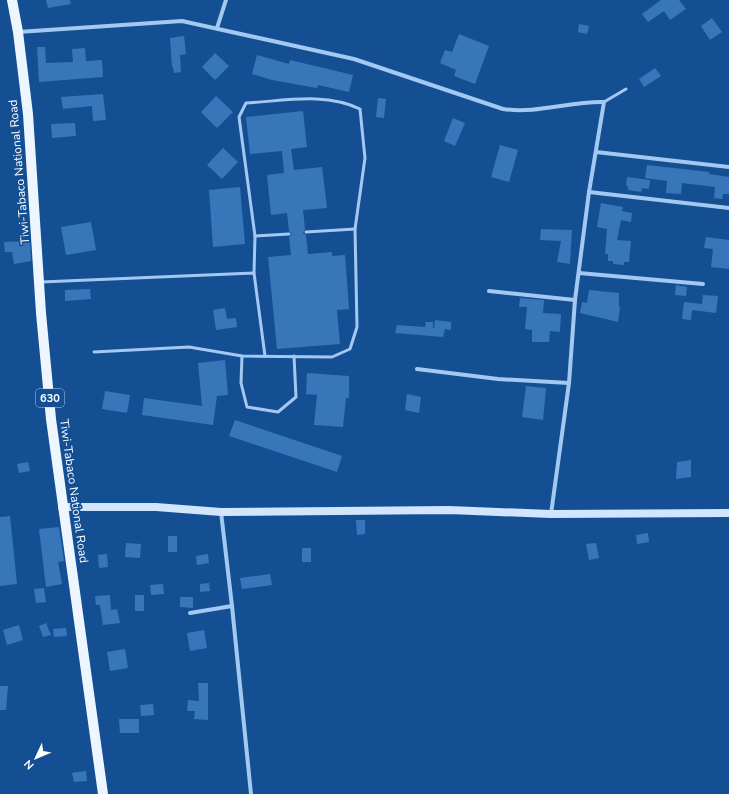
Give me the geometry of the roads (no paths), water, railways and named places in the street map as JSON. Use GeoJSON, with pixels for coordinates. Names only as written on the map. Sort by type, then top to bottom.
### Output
{"type":"FeatureCollection","features":[{"type":"Feature","properties":{"kind":"main road","name":"Tiwi-Tabaco National Road"},"geometry":{"type":"LineString","coordinates":[[12,0],[18,32],[28,114],[51,419],[103,794]]}},
{"type":"Feature","properties":{"kind":"main road"},"geometry":{"type":"LineString","coordinates":[[62,507],[156,507],[221,512],[449,510],[551,514],[729,513]]}},
{"type":"Feature","properties":{"kind":"street"},"geometry":{"type":"LineString","coordinates":[[217,28],[226,0]]}},
{"type":"Feature","properties":{"kind":"street"},"geometry":{"type":"LineString","coordinates":[[18,32],[182,21],[354,59],[503,109],[517,111],[591,101],[604,102],[589,192],[575,300],[568,383],[551,514]]}},
{"type":"Feature","properties":{"kind":"street"},"geometry":{"type":"LineString","coordinates":[[596,152],[729,167]]}},
{"type":"Feature","properties":{"kind":"street"},"geometry":{"type":"LineString","coordinates":[[589,192],[729,208]]}},
{"type":"Feature","properties":{"kind":"street"},"geometry":{"type":"LineString","coordinates":[[579,273],[703,284]]}},
{"type":"Feature","properties":{"kind":"street"},"geometry":{"type":"LineString","coordinates":[[489,291],[575,300]]}},
{"type":"Feature","properties":{"kind":"street"},"geometry":{"type":"LineString","coordinates":[[417,369],[498,379],[568,383]]}},
{"type":"Feature","properties":{"kind":"street"},"geometry":{"type":"LineString","coordinates":[[221,512],[251,794]]}},
{"type":"Feature","properties":{"kind":"street"},"geometry":{"type":"LineString","coordinates":[[190,613],[232,606]]}},
{"type":"Feature","properties":{"kind":"lane"},"geometry":{"type":"LineString","coordinates":[[604,102],[626,90]]}},
{"type":"Feature","properties":{"kind":"lane"},"geometry":{"type":"LineString","coordinates":[[94,352],[189,347],[242,356],[332,357],[350,349],[357,327],[354,229],[365,158],[360,109],[347,103],[325,98],[246,103],[239,117],[255,236],[254,273],[265,356]]}},
{"type":"Feature","properties":{"kind":"lane"},"geometry":{"type":"LineString","coordinates":[[306,232],[354,229]]}},
{"type":"Feature","properties":{"kind":"lane"},"geometry":{"type":"LineString","coordinates":[[255,236],[289,234]]}},
{"type":"Feature","properties":{"kind":"lane"},"geometry":{"type":"LineString","coordinates":[[41,282],[254,273]]}},
{"type":"Feature","properties":{"kind":"lane"},"geometry":{"type":"LineString","coordinates":[[242,356],[241,384],[247,407],[278,412],[296,397],[294,356]]}}]}
